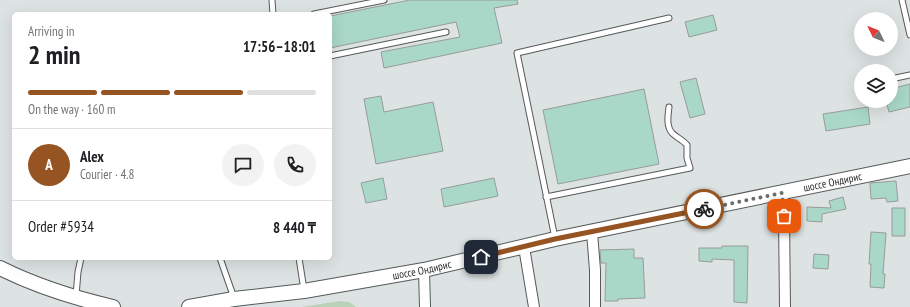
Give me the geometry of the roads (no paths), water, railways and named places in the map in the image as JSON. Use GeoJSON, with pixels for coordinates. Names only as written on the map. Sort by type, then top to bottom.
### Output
{"type":"FeatureCollection","features":[{"type":"Feature","properties":{"kind":"main road","name":"шоссе Ондирис"},"geometry":{"type":"LineString","coordinates":[[189,307],[234,299],[304,291],[424,270],[555,239],[910,166]]}},
{"type":"Feature","properties":{"kind":"main road"},"geometry":{"type":"LineString","coordinates":[[0,268],[15,276],[75,298],[113,307]]}},
{"type":"Feature","properties":{"kind":"street"},"geometry":{"type":"LineString","coordinates":[[782,193],[784,216],[785,307]]}},
{"type":"Feature","properties":{"kind":"street"},"geometry":{"type":"LineString","coordinates":[[592,232],[595,270],[595,307]]}},
{"type":"Feature","properties":{"kind":"street"},"geometry":{"type":"LineString","coordinates":[[524,247],[534,307]]}},
{"type":"Feature","properties":{"kind":"street"},"geometry":{"type":"LineString","coordinates":[[424,270],[425,307]]}},
{"type":"Feature","properties":{"kind":"lane"},"geometry":{"type":"LineString","coordinates":[[272,0],[274,12]]}},
{"type":"Feature","properties":{"kind":"lane"},"geometry":{"type":"LineString","coordinates":[[324,12],[384,0]]}},
{"type":"Feature","properties":{"kind":"lane"},"geometry":{"type":"LineString","coordinates":[[902,0],[910,36]]}},
{"type":"Feature","properties":{"kind":"lane"},"geometry":{"type":"LineString","coordinates":[[555,239],[516,53],[669,18]]}},
{"type":"Feature","properties":{"kind":"lane"},"geometry":{"type":"LineString","coordinates":[[332,56],[446,32]]}},
{"type":"Feature","properties":{"kind":"lane"},"geometry":{"type":"LineString","coordinates":[[898,78],[910,75]]}},
{"type":"Feature","properties":{"kind":"lane"},"geometry":{"type":"LineString","coordinates":[[546,197],[690,168],[687,158],[687,145],[672,133],[668,124],[669,107]]}},
{"type":"Feature","properties":{"kind":"lane"},"geometry":{"type":"LineString","coordinates":[[75,298],[81,260]]}},
{"type":"Feature","properties":{"kind":"lane"},"geometry":{"type":"LineString","coordinates":[[221,260],[234,299]]}},
{"type":"Feature","properties":{"kind":"lane"},"geometry":{"type":"LineString","coordinates":[[299,260],[304,291]]}}]}
